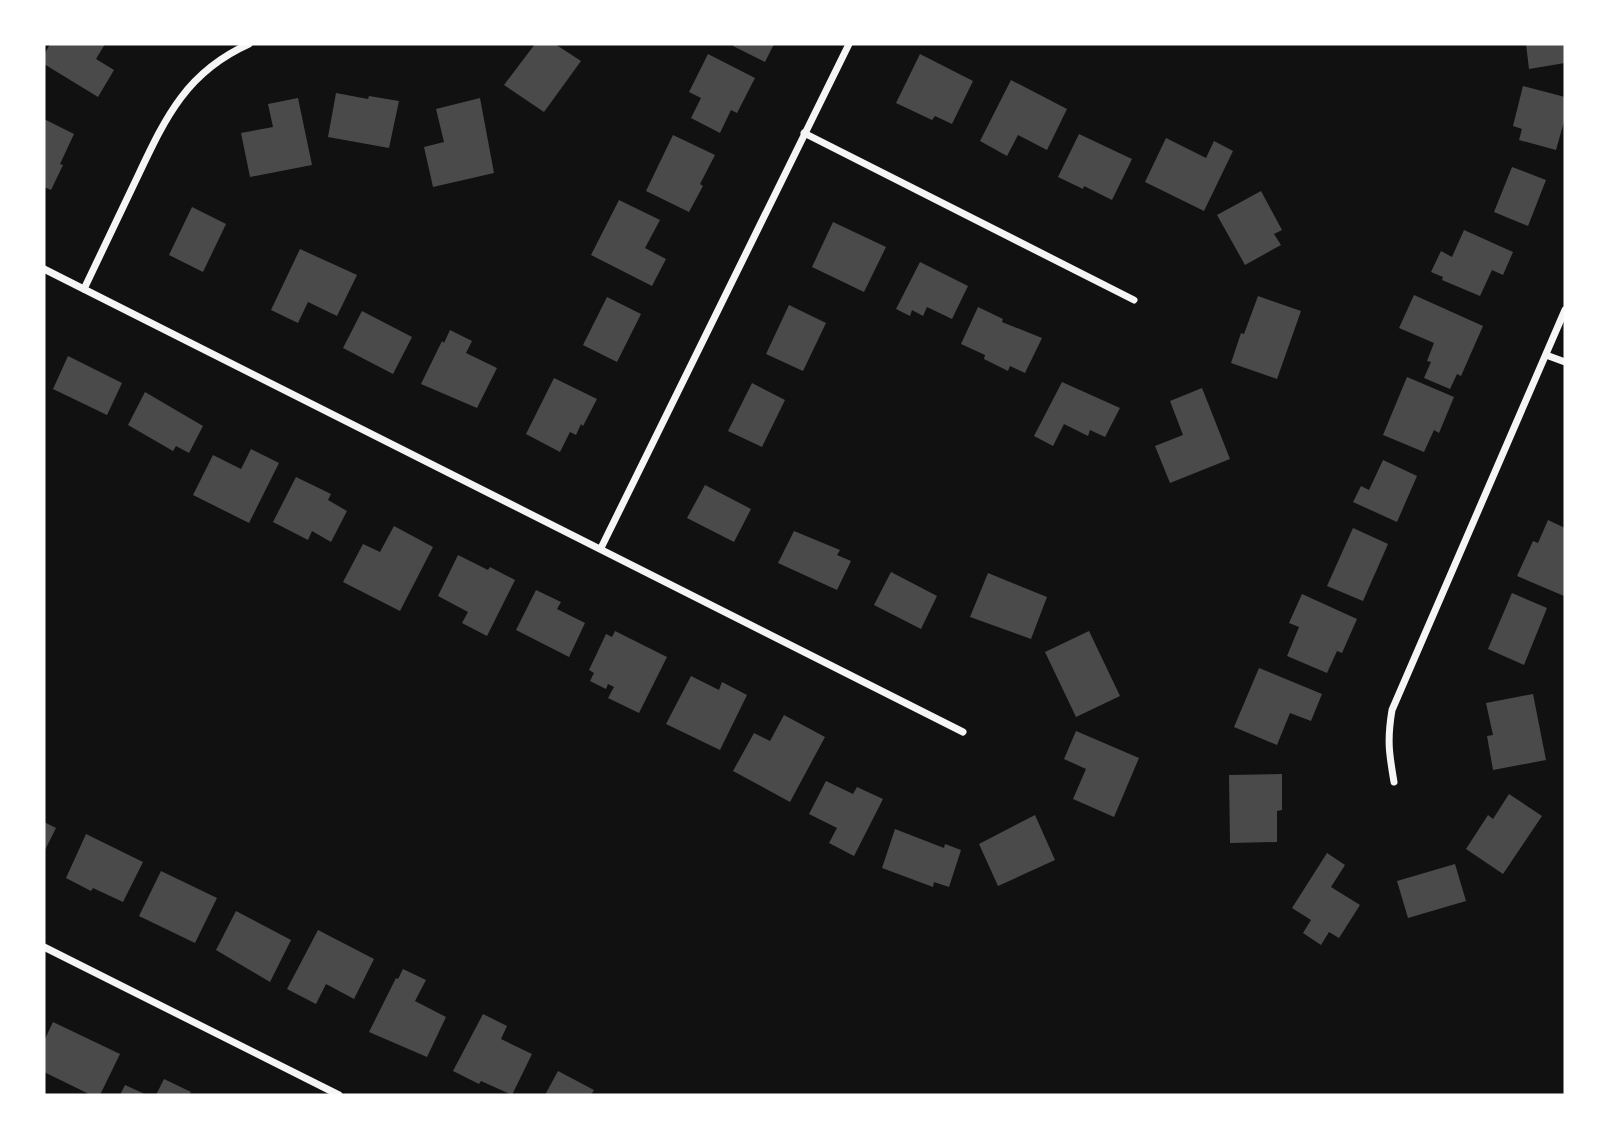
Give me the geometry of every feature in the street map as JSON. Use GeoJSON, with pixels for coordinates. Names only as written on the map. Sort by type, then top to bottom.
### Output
{"type":"FeatureCollection","features":[{"type":"Feature","properties":{"kind":"street"},"geometry":{"type":"LineString","coordinates":[[84,289],[175,103],[202,72],[226,55],[249,44]]}},
{"type":"Feature","properties":{"kind":"street"},"geometry":{"type":"LineString","coordinates":[[601,548],[849,44]]}},
{"type":"Feature","properties":{"kind":"street"},"geometry":{"type":"LineString","coordinates":[[804,133],[1134,300]]}},
{"type":"Feature","properties":{"kind":"street"},"geometry":{"type":"LineString","coordinates":[[44,269],[963,732]]}},
{"type":"Feature","properties":{"kind":"street"},"geometry":{"type":"LineString","coordinates":[[1394,782],[1388,749],[1392,710],[1565,310]]}},
{"type":"Feature","properties":{"kind":"street"},"geometry":{"type":"LineString","coordinates":[[1546,355],[1565,362]]}},
{"type":"Feature","properties":{"kind":"street"},"geometry":{"type":"LineString","coordinates":[[44,947],[340,1095]]}},
{"type":"Feature","properties":{"kind":"building"},"geometry":{"type":"Polygon","coordinates":[[[50,44],[105,44],[96,59],[114,70],[98,97],[44,64],[44,55],[50,44]]]}},
{"type":"Feature","properties":{"kind":"building"},"geometry":{"type":"Polygon","coordinates":[[[535,44],[555,44],[581,61],[544,112],[504,85],[535,44]]]}},
{"type":"Feature","properties":{"kind":"building"},"geometry":{"type":"Polygon","coordinates":[[[774,44],[765,62],[733,46],[774,44]]]}},
{"type":"Feature","properties":{"kind":"building"},"geometry":{"type":"Polygon","coordinates":[[[1526,44],[1565,44],[1565,63],[1529,69],[1526,44]]]}},
{"type":"Feature","properties":{"kind":"building"},"geometry":{"type":"Polygon","coordinates":[[[708,54],[755,78],[737,113],[731,110],[720,133],[691,118],[701,98],[689,92],[708,54]]]}},
{"type":"Feature","properties":{"kind":"building"},"geometry":{"type":"Polygon","coordinates":[[[920,54],[973,81],[952,124],[935,116],[932,120],[896,103],[920,54]]]}},
{"type":"Feature","properties":{"kind":"building"},"geometry":{"type":"Polygon","coordinates":[[[1011,80],[1067,109],[1047,150],[1018,135],[1007,156],[980,141],[1011,80]]]}},
{"type":"Feature","properties":{"kind":"building"},"geometry":{"type":"Polygon","coordinates":[[[1523,86],[1565,97],[1565,118],[1556,150],[1519,140],[1522,129],[1513,126],[1523,86]]]}},
{"type":"Feature","properties":{"kind":"building"},"geometry":{"type":"Polygon","coordinates":[[[336,93],[399,101],[389,148],[328,137],[336,93]]]}},
{"type":"Feature","properties":{"kind":"building"},"geometry":{"type":"Polygon","coordinates":[[[298,98],[312,165],[250,177],[241,133],[273,127],[268,104],[298,98]]]}},
{"type":"Feature","properties":{"kind":"building"},"geometry":{"type":"Polygon","coordinates":[[[480,98],[494,173],[433,187],[424,147],[444,142],[436,109],[480,98]]]}},
{"type":"Feature","properties":{"kind":"building"},"geometry":{"type":"Polygon","coordinates":[[[44,119],[74,134],[51,190],[44,187],[44,119]]]}},
{"type":"Feature","properties":{"kind":"building"},"geometry":{"type":"Polygon","coordinates":[[[1079,134],[1132,159],[1112,200],[1058,177],[1079,134]]]}},
{"type":"Feature","properties":{"kind":"building"},"geometry":{"type":"Polygon","coordinates":[[[673,135],[715,155],[689,212],[646,191],[673,135]]]}},
{"type":"Feature","properties":{"kind":"building"},"geometry":{"type":"Polygon","coordinates":[[[1166,138],[1206,158],[1214,141],[1233,151],[1204,211],[1145,182],[1166,138]]]}},
{"type":"Feature","properties":{"kind":"building"},"geometry":{"type":"Polygon","coordinates":[[[1512,167],[1546,180],[1528,226],[1494,212],[1512,167]]]}},
{"type":"Feature","properties":{"kind":"building"},"geometry":{"type":"Polygon","coordinates":[[[1261,191],[1282,230],[1274,234],[1281,245],[1245,265],[1217,215],[1261,191]]]}},
{"type":"Feature","properties":{"kind":"building"},"geometry":{"type":"Polygon","coordinates":[[[619,200],[660,220],[645,248],[666,259],[652,286],[591,255],[619,200]]]}},
{"type":"Feature","properties":{"kind":"building"},"geometry":{"type":"Polygon","coordinates":[[[192,207],[226,224],[203,272],[169,255],[192,207]]]}},
{"type":"Feature","properties":{"kind":"building"},"geometry":{"type":"Polygon","coordinates":[[[833,222],[886,247],[864,292],[812,267],[833,222]]]}},
{"type":"Feature","properties":{"kind":"building"},"geometry":{"type":"Polygon","coordinates":[[[1464,230],[1513,252],[1503,275],[1492,270],[1480,296],[1442,280],[1443,277],[1431,272],[1441,251],[1452,257],[1464,230]]]}},
{"type":"Feature","properties":{"kind":"building"},"geometry":{"type":"Polygon","coordinates":[[[300,249],[357,275],[337,316],[308,302],[298,323],[271,310],[300,249]]]}},
{"type":"Feature","properties":{"kind":"building"},"geometry":{"type":"Polygon","coordinates":[[[920,262],[968,286],[952,319],[927,307],[923,316],[912,310],[910,316],[896,309],[920,262]]]}},
{"type":"Feature","properties":{"kind":"building"},"geometry":{"type":"Polygon","coordinates":[[[1414,295],[1483,326],[1461,376],[1457,374],[1450,389],[1424,378],[1431,362],[1427,361],[1434,343],[1399,328],[1414,295]]]}},
{"type":"Feature","properties":{"kind":"building"},"geometry":{"type":"Polygon","coordinates":[[[1258,296],[1301,311],[1277,379],[1231,363],[1258,296]]]}},
{"type":"Feature","properties":{"kind":"building"},"geometry":{"type":"Polygon","coordinates":[[[607,297],[641,314],[617,362],[583,345],[607,297]]]}},
{"type":"Feature","properties":{"kind":"building"},"geometry":{"type":"Polygon","coordinates":[[[789,305],[826,323],[803,371],[766,354],[789,305]]]}},
{"type":"Feature","properties":{"kind":"building"},"geometry":{"type":"Polygon","coordinates":[[[978,307],[1003,319],[1002,322],[1042,338],[1025,373],[1010,366],[1008,371],[984,359],[985,355],[961,344],[978,307]]]}},
{"type":"Feature","properties":{"kind":"building"},"geometry":{"type":"Polygon","coordinates":[[[362,311],[412,337],[393,374],[343,348],[362,311]]]}},
{"type":"Feature","properties":{"kind":"building"},"geometry":{"type":"Polygon","coordinates":[[[450,330],[472,341],[466,353],[497,368],[477,408],[421,384],[450,330]]]}},
{"type":"Feature","properties":{"kind":"building"},"geometry":{"type":"Polygon","coordinates":[[[68,356],[122,383],[107,415],[53,389],[68,356]]]}},
{"type":"Feature","properties":{"kind":"building"},"geometry":{"type":"Polygon","coordinates":[[[1407,377],[1454,397],[1439,433],[1434,430],[1424,452],[1383,435],[1407,377]]]}},
{"type":"Feature","properties":{"kind":"building"},"geometry":{"type":"Polygon","coordinates":[[[554,378],[597,399],[583,426],[581,424],[576,435],[570,432],[560,452],[526,434],[554,378]]]}},
{"type":"Feature","properties":{"kind":"building"},"geometry":{"type":"Polygon","coordinates":[[[1062,382],[1120,408],[1105,437],[1090,430],[1088,436],[1064,424],[1053,446],[1034,436],[1062,382]]]}},
{"type":"Feature","properties":{"kind":"building"},"geometry":{"type":"Polygon","coordinates":[[[752,383],[785,400],[762,447],[728,431],[752,383]]]}},
{"type":"Feature","properties":{"kind":"building"},"geometry":{"type":"Polygon","coordinates":[[[1202,388],[1230,459],[1170,483],[1155,446],[1183,435],[1170,401],[1202,388]]]}},
{"type":"Feature","properties":{"kind":"building"},"geometry":{"type":"Polygon","coordinates":[[[145,392],[203,426],[189,453],[176,446],[173,451],[128,425],[145,392]]]}},
{"type":"Feature","properties":{"kind":"building"},"geometry":{"type":"Polygon","coordinates":[[[251,449],[279,463],[249,523],[193,495],[213,455],[241,469],[251,449]]]}},
{"type":"Feature","properties":{"kind":"building"},"geometry":{"type":"Polygon","coordinates":[[[1383,460],[1417,476],[1397,522],[1353,502],[1361,486],[1369,490],[1383,460]]]}},
{"type":"Feature","properties":{"kind":"building"},"geometry":{"type":"Polygon","coordinates":[[[296,477],[331,494],[328,500],[347,511],[331,542],[312,531],[308,540],[273,522],[296,477]]]}},
{"type":"Feature","properties":{"kind":"building"},"geometry":{"type":"Polygon","coordinates":[[[705,485],[751,509],[734,542],[687,518],[705,485]]]}},
{"type":"Feature","properties":{"kind":"building"},"geometry":{"type":"Polygon","coordinates":[[[1548,520],[1565,528],[1564,596],[1517,576],[1533,541],[1538,543],[1548,520]]]}},
{"type":"Feature","properties":{"kind":"building"},"geometry":{"type":"Polygon","coordinates":[[[394,526],[433,547],[400,611],[343,582],[363,544],[380,552],[394,526]]]}},
{"type":"Feature","properties":{"kind":"building"},"geometry":{"type":"Polygon","coordinates":[[[1353,528],[1388,544],[1363,601],[1327,586],[1353,528]]]}},
{"type":"Feature","properties":{"kind":"building"},"geometry":{"type":"Polygon","coordinates":[[[794,531],[840,550],[837,555],[851,561],[837,590],[778,563],[794,531]]]}},
{"type":"Feature","properties":{"kind":"building"},"geometry":{"type":"Polygon","coordinates":[[[458,555],[515,580],[487,636],[462,623],[468,612],[438,596],[458,555]]]}},
{"type":"Feature","properties":{"kind":"building"},"geometry":{"type":"Polygon","coordinates":[[[891,572],[937,596],[921,629],[874,605],[891,572]]]}},
{"type":"Feature","properties":{"kind":"building"},"geometry":{"type":"Polygon","coordinates":[[[988,573],[1047,597],[1031,639],[970,617],[988,573]]]}},
{"type":"Feature","properties":{"kind":"building"},"geometry":{"type":"Polygon","coordinates":[[[536,590],[561,602],[557,609],[585,623],[569,657],[516,630],[536,590]]]}},
{"type":"Feature","properties":{"kind":"building"},"geometry":{"type":"Polygon","coordinates":[[[1512,593],[1547,608],[1524,665],[1488,649],[1512,593]]]}},
{"type":"Feature","properties":{"kind":"building"},"geometry":{"type":"Polygon","coordinates":[[[1302,594],[1357,619],[1342,653],[1337,651],[1327,673],[1287,656],[1299,627],[1289,623],[1302,594]]]}},
{"type":"Feature","properties":{"kind":"building"},"geometry":{"type":"Polygon","coordinates":[[[615,631],[667,657],[639,713],[608,698],[614,687],[608,684],[606,689],[590,681],[594,673],[589,670],[606,634],[612,637],[615,631]]]}},
{"type":"Feature","properties":{"kind":"building"},"geometry":{"type":"Polygon","coordinates":[[[1089,631],[1120,696],[1076,717],[1045,652],[1089,631]]]}},
{"type":"Feature","properties":{"kind":"building"},"geometry":{"type":"Polygon","coordinates":[[[1259,668],[1322,694],[1311,721],[1290,713],[1277,745],[1234,727],[1259,668]]]}},
{"type":"Feature","properties":{"kind":"building"},"geometry":{"type":"Polygon","coordinates":[[[691,676],[719,690],[722,682],[747,695],[720,750],[666,724],[691,676]]]}},
{"type":"Feature","properties":{"kind":"building"},"geometry":{"type":"Polygon","coordinates":[[[1533,694],[1546,760],[1493,770],[1487,736],[1493,735],[1486,703],[1533,694]]]}},
{"type":"Feature","properties":{"kind":"building"},"geometry":{"type":"Polygon","coordinates":[[[784,715],[825,737],[790,802],[733,771],[754,733],[770,741],[784,715]]]}},
{"type":"Feature","properties":{"kind":"building"},"geometry":{"type":"Polygon","coordinates":[[[1076,731],[1139,758],[1114,817],[1073,799],[1086,769],[1064,759],[1076,731]]]}},
{"type":"Feature","properties":{"kind":"building"},"geometry":{"type":"Polygon","coordinates":[[[1282,774],[1282,810],[1277,811],[1277,842],[1230,843],[1229,775],[1282,774]]]}},
{"type":"Feature","properties":{"kind":"building"},"geometry":{"type":"Polygon","coordinates":[[[826,781],[853,794],[857,787],[883,799],[854,856],[829,843],[837,828],[809,814],[826,781]]]}},
{"type":"Feature","properties":{"kind":"building"},"geometry":{"type":"Polygon","coordinates":[[[1509,794],[1542,816],[1503,874],[1466,849],[1488,815],[1493,819],[1509,794]]]}},
{"type":"Feature","properties":{"kind":"building"},"geometry":{"type":"Polygon","coordinates":[[[1035,815],[1055,860],[998,886],[979,844],[1035,815]]]}},
{"type":"Feature","properties":{"kind":"building"},"geometry":{"type":"Polygon","coordinates":[[[44,822],[56,828],[44,852],[44,822]]]}},
{"type":"Feature","properties":{"kind":"building"},"geometry":{"type":"Polygon","coordinates":[[[895,829],[944,848],[945,844],[961,850],[949,887],[934,882],[933,887],[882,868],[895,829]]]}},
{"type":"Feature","properties":{"kind":"building"},"geometry":{"type":"Polygon","coordinates":[[[86,834],[143,862],[123,902],[93,888],[91,891],[66,878],[86,834]]]}},
{"type":"Feature","properties":{"kind":"building"},"geometry":{"type":"Polygon","coordinates":[[[1327,853],[1345,865],[1331,887],[1360,905],[1339,938],[1329,932],[1321,945],[1303,933],[1311,920],[1292,908],[1327,853]]]}},
{"type":"Feature","properties":{"kind":"building"},"geometry":{"type":"Polygon","coordinates":[[[1455,864],[1466,901],[1408,918],[1397,881],[1455,864]]]}},
{"type":"Feature","properties":{"kind":"building"},"geometry":{"type":"Polygon","coordinates":[[[161,871],[217,898],[195,943],[139,916],[161,871]]]}},
{"type":"Feature","properties":{"kind":"building"},"geometry":{"type":"Polygon","coordinates":[[[236,911],[291,940],[270,982],[216,950],[236,911]]]}},
{"type":"Feature","properties":{"kind":"building"},"geometry":{"type":"Polygon","coordinates":[[[318,930],[374,959],[354,999],[326,984],[316,1004],[287,989],[318,930]]]}},
{"type":"Feature","properties":{"kind":"building"},"geometry":{"type":"Polygon","coordinates":[[[403,969],[426,980],[415,1001],[446,1017],[427,1057],[369,1032],[403,969]]]}},
{"type":"Feature","properties":{"kind":"building"},"geometry":{"type":"Polygon","coordinates":[[[483,1014],[507,1026],[501,1039],[532,1054],[512,1095],[481,1081],[479,1084],[453,1071],[483,1014]]]}},
{"type":"Feature","properties":{"kind":"building"},"geometry":{"type":"Polygon","coordinates":[[[53,1022],[120,1054],[100,1095],[91,1095],[44,1072],[44,1041],[53,1022]]]}},
{"type":"Feature","properties":{"kind":"building"},"geometry":{"type":"Polygon","coordinates":[[[558,1071],[594,1090],[591,1095],[545,1095],[558,1071]]]}},
{"type":"Feature","properties":{"kind":"building"},"geometry":{"type":"Polygon","coordinates":[[[164,1079],[191,1092],[189,1095],[156,1095],[164,1079]]]}},
{"type":"Feature","properties":{"kind":"building"},"geometry":{"type":"Polygon","coordinates":[[[125,1085],[147,1095],[120,1095],[125,1085]]]}}]}
